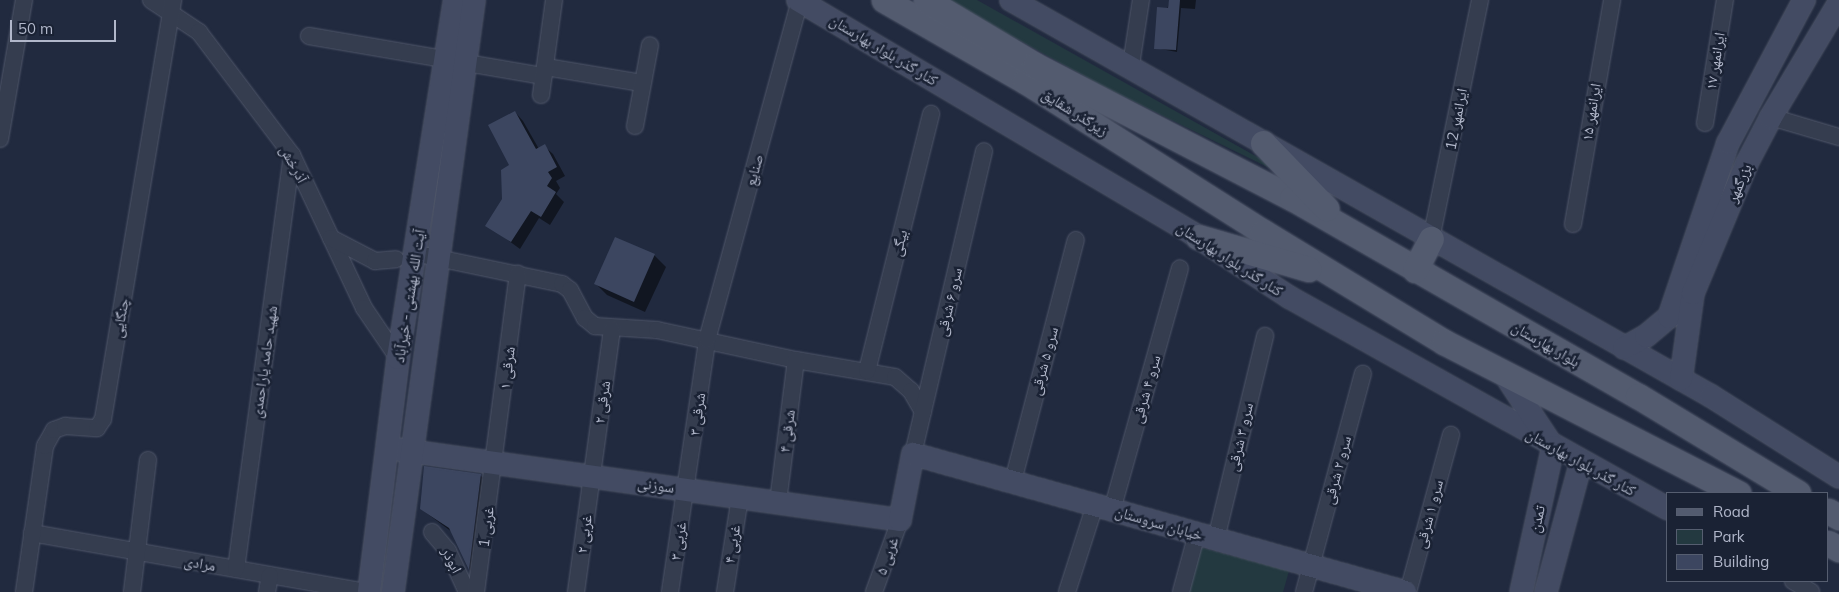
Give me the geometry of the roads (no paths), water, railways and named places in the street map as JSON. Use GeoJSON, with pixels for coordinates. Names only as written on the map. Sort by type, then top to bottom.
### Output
{"type":"FeatureCollection","features":[{"type":"Feature","properties":{"kind":"main road","name":"آیت الله بهشتی - خیرآباد"},"geometry":{"type":"LineString","coordinates":[[393,592],[439,259],[457,60],[455,0]]}},
{"type":"Feature","properties":{"kind":"main road","name":"آیت الله بهشتی - خیرآباد"},"geometry":{"type":"LineString","coordinates":[[368,592],[388,448],[398,358],[406,255],[474,0]]}},
{"type":"Feature","properties":{"kind":"main road","name":"کنار گذر بلوار بهارستان"},"geometry":{"type":"LineString","coordinates":[[799,0],[1198,238],[1289,297],[1666,509]]}},
{"type":"Feature","properties":{"kind":"main road","name":"زیرگذر شقایق"},"geometry":{"type":"LineString","coordinates":[[884,0],[1025,81],[1262,232],[1344,280]]}},
{"type":"Feature","properties":{"kind":"main road","name":"زیرگذر شقایق"},"geometry":{"type":"LineString","coordinates":[[926,0],[1035,65],[1292,198]]}},
{"type":"Feature","properties":{"kind":"main road"},"geometry":{"type":"LineString","coordinates":[[1011,0],[1130,65],[1431,239],[1680,379],[1839,478]]}},
{"type":"Feature","properties":{"kind":"main road","name":"بزرگمهر"},"geometry":{"type":"LineString","coordinates":[[1624,348],[1646,336],[1669,317],[1728,143],[1804,0]]}},
{"type":"Feature","properties":{"kind":"main road","name":"بزرگمهر"},"geometry":{"type":"LineString","coordinates":[[1680,379],[1693,293],[1747,163],[1811,47],[1839,3]]}},
{"type":"Feature","properties":{"kind":"main road"},"geometry":{"type":"LineString","coordinates":[[1786,34],[1811,47]]}},
{"type":"Feature","properties":{"kind":"main road"},"geometry":{"type":"LineString","coordinates":[[1263,143],[1350,233]]}},
{"type":"Feature","properties":{"kind":"main road","name":"بلوار بهارستان"},"geometry":{"type":"LineString","coordinates":[[1292,198],[1350,233],[1638,396],[1796,492]]}},
{"type":"Feature","properties":{"kind":"main road"},"geometry":{"type":"LineString","coordinates":[[1198,238],[1344,280],[1444,342],[1736,492]]}},
{"type":"Feature","properties":{"kind":"main road"},"geometry":{"type":"LineString","coordinates":[[1415,270],[1431,239]]}},
{"type":"Feature","properties":{"kind":"main road"},"geometry":{"type":"LineString","coordinates":[[1504,373],[1553,447]]}},
{"type":"Feature","properties":{"kind":"main road","name":"تمدن"},"geometry":{"type":"LineString","coordinates":[[1521,592],[1553,447]]}},
{"type":"Feature","properties":{"kind":"main road","name":"سوزنی"},"geometry":{"type":"LineString","coordinates":[[388,448],[413,450],[900,520]]}},
{"type":"Feature","properties":{"kind":"main road"},"geometry":{"type":"LineString","coordinates":[[900,520],[913,454]]}},
{"type":"Feature","properties":{"kind":"main road","name":"خیابان سروستان"},"geometry":{"type":"LineString","coordinates":[[913,454],[1407,592]]}},
{"type":"Feature","properties":{"kind":"main road","name":"تمدن"},"geometry":{"type":"LineString","coordinates":[[1546,592],[1581,462]]}},
{"type":"Feature","properties":{"kind":"main road"},"geometry":{"type":"LineString","coordinates":[[1540,503],[1553,496],[1565,504],[1567,511]]}},
{"type":"Feature","properties":{"kind":"street"},"geometry":{"type":"LineString","coordinates":[[0,139],[24,0]]}},
{"type":"Feature","properties":{"kind":"street","name":"آذرخش"},"geometry":{"type":"LineString","coordinates":[[151,0],[172,6],[199,32],[292,155],[364,308],[398,358]]}},
{"type":"Feature","properties":{"kind":"street"},"geometry":{"type":"LineString","coordinates":[[541,95],[554,0]]}},
{"type":"Feature","properties":{"kind":"street","name":"صنایع"},"geometry":{"type":"LineString","coordinates":[[707,340],[799,0]]}},
{"type":"Feature","properties":{"kind":"street"},"geometry":{"type":"LineString","coordinates":[[1130,65],[1141,0]]}},
{"type":"Feature","properties":{"kind":"street","name":"ایرانمهر 12"},"geometry":{"type":"LineString","coordinates":[[1431,239],[1480,0]]}},
{"type":"Feature","properties":{"kind":"street","name":"ایرانمهر ۱۵"},"geometry":{"type":"LineString","coordinates":[[1573,224],[1612,0]]}},
{"type":"Feature","properties":{"kind":"street","name":"ایرانمهر ۱۷"},"geometry":{"type":"LineString","coordinates":[[1705,123],[1725,0]]}},
{"type":"Feature","properties":{"kind":"street","name":"چنگایی"},"geometry":{"type":"LineString","coordinates":[[24,592],[45,446],[54,430],[65,426],[97,428],[103,419],[172,6]]}},
{"type":"Feature","properties":{"kind":"street"},"geometry":{"type":"LineString","coordinates":[[309,36],[457,60],[642,83]]}},
{"type":"Feature","properties":{"kind":"street"},"geometry":{"type":"LineString","coordinates":[[635,126],[650,45]]}},
{"type":"Feature","properties":{"kind":"street","name":"بیگی"},"geometry":{"type":"LineString","coordinates":[[867,371],[931,114]]}},
{"type":"Feature","properties":{"kind":"street"},"geometry":{"type":"LineString","coordinates":[[1771,117],[1839,137]]}},
{"type":"Feature","properties":{"kind":"street","name":"سرو ۶ شرقی"},"geometry":{"type":"LineString","coordinates":[[913,454],[984,151]]}},
{"type":"Feature","properties":{"kind":"street","name":"شهید حامد یاراحمدی"},"geometry":{"type":"LineString","coordinates":[[236,569],[292,155]]}},
{"type":"Feature","properties":{"kind":"street"},"geometry":{"type":"LineString","coordinates":[[331,238],[375,261],[406,255],[439,259],[562,284],[570,290],[589,323],[612,329],[656,330],[796,360],[895,377],[911,391],[923,412]]}},
{"type":"Feature","properties":{"kind":"street","name":"سرو ۵ شرقی"},"geometry":{"type":"LineString","coordinates":[[1012,482],[1076,240]]}},
{"type":"Feature","properties":{"kind":"street","name":"سرو ۴ شرقی"},"geometry":{"type":"LineString","coordinates":[[1067,592],[1104,507],[1180,268]]}},
{"type":"Feature","properties":{"kind":"street","name":"شرقی ۱"},"geometry":{"type":"LineString","coordinates":[[495,462],[518,274]]}},
{"type":"Feature","properties":{"kind":"street","name":"شرقی ۲"},"geometry":{"type":"LineString","coordinates":[[592,476],[612,329]]}},
{"type":"Feature","properties":{"kind":"street","name":"سرو ۳ شرقی"},"geometry":{"type":"LineString","coordinates":[[1181,592],[1206,536],[1265,336]]}},
{"type":"Feature","properties":{"kind":"street","name":"شرقی ۳"},"geometry":{"type":"LineString","coordinates":[[686,489],[707,340]]}},
{"type":"Feature","properties":{"kind":"street","name":"شرقی ۴"},"geometry":{"type":"LineString","coordinates":[[778,502],[796,360]]}},
{"type":"Feature","properties":{"kind":"street","name":"سرو ۲ شرقی"},"geometry":{"type":"LineString","coordinates":[[1304,592],[1362,374]]}},
{"type":"Feature","properties":{"kind":"street","name":"سرو ۱ شرقی"},"geometry":{"type":"LineString","coordinates":[[1407,592],[1451,435]]}},
{"type":"Feature","properties":{"kind":"street"},"geometry":{"type":"LineString","coordinates":[[132,592],[148,460]]}},
{"type":"Feature","properties":{"kind":"street","name":"غربی 1"},"geometry":{"type":"LineString","coordinates":[[476,592],[495,462]]}},
{"type":"Feature","properties":{"kind":"street","name":"غربی ۲"},"geometry":{"type":"LineString","coordinates":[[576,592],[592,476]]}},
{"type":"Feature","properties":{"kind":"street","name":"غربی ۳"},"geometry":{"type":"LineString","coordinates":[[670,592],[686,489]]}},
{"type":"Feature","properties":{"kind":"street","name":"غربی ۴"},"geometry":{"type":"LineString","coordinates":[[725,592],[740,497]]}},
{"type":"Feature","properties":{"kind":"street","name":"غربی ۵"},"geometry":{"type":"LineString","coordinates":[[874,592],[900,520]]}},
{"type":"Feature","properties":{"kind":"street","name":"ابوذر"},"geometry":{"type":"LineString","coordinates":[[432,532],[448,551],[468,592]]}},
{"type":"Feature","properties":{"kind":"street","name":"مرادی"},"geometry":{"type":"LineString","coordinates":[[32,533],[368,592]]}},
{"type":"Feature","properties":{"kind":"street"},"geometry":{"type":"LineString","coordinates":[[268,592],[270,575]]}},
{"type":"Feature","properties":{"kind":"street"},"geometry":{"type":"LineString","coordinates":[[1795,582],[1811,592]]}}]}
